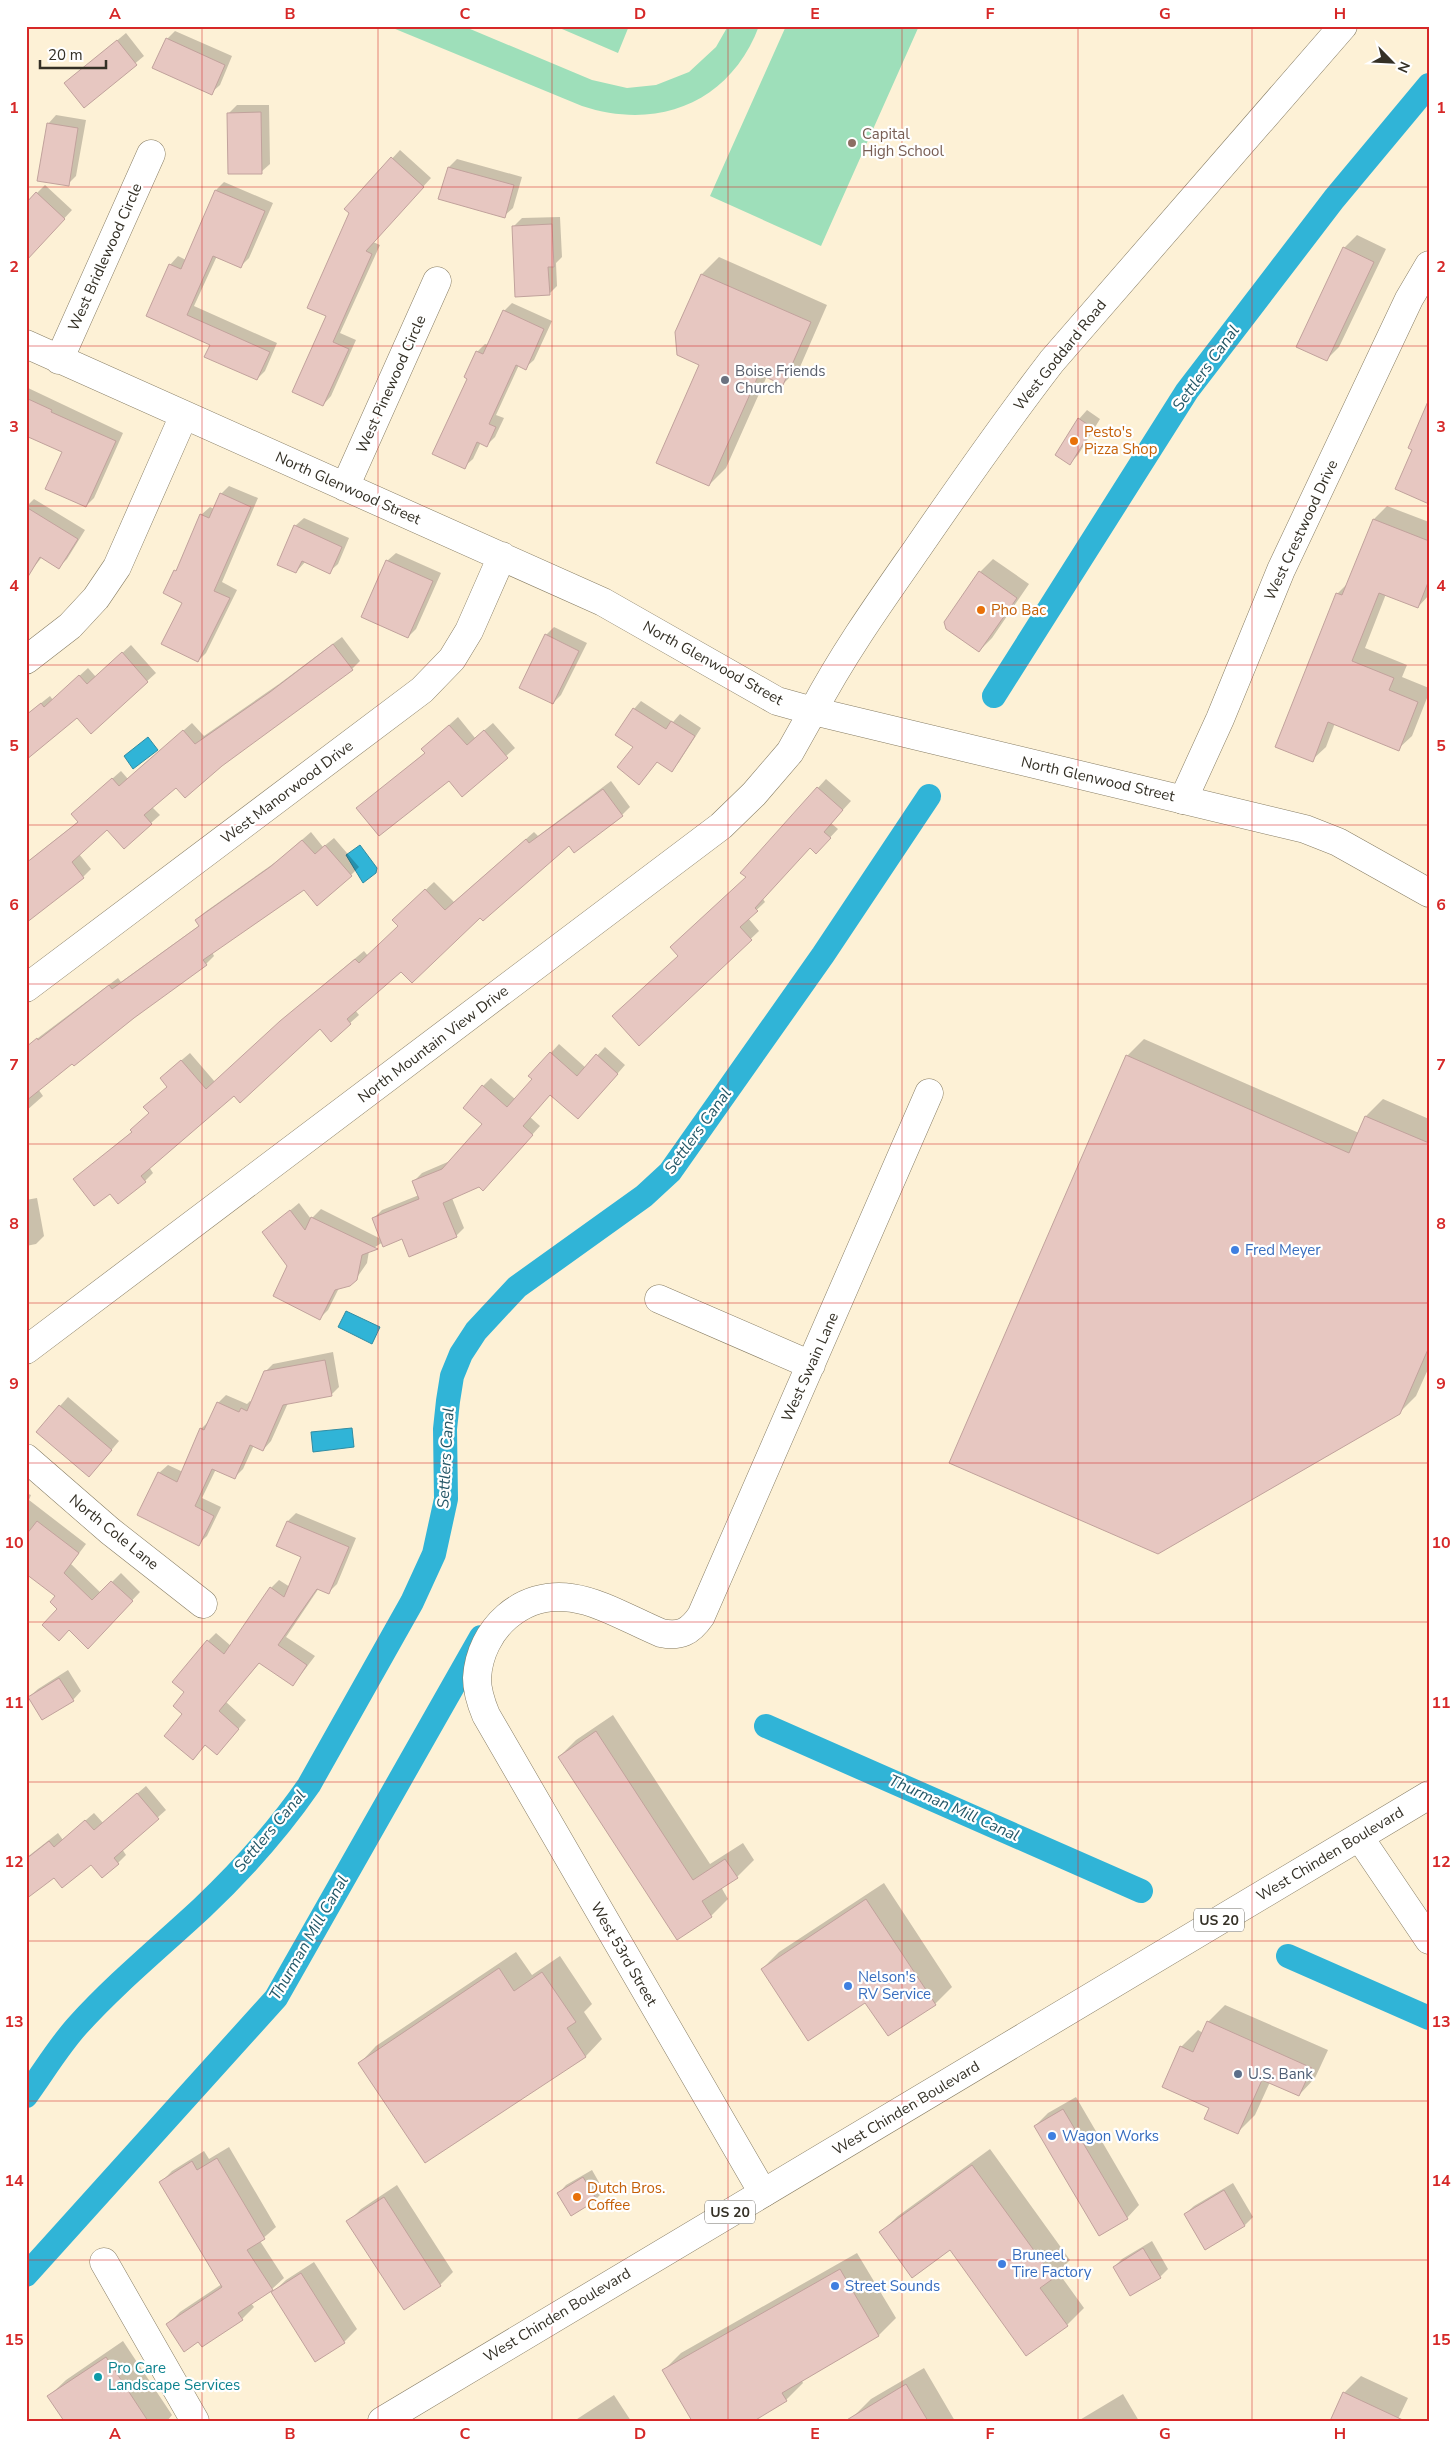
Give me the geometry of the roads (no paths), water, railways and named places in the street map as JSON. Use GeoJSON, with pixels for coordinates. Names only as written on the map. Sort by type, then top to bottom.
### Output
{"type":"FeatureCollection","features":[{"type":"Feature","properties":{"kind":"street","name":"West Goddard Road"},"geometry":{"type":"LineString","coordinates":[[813,711],[836,667],[869,618],[1007,420],[1052,361],[1344,26]]}},
{"type":"Feature","properties":{"kind":"street","name":"West Bridlewood Circle"},"geometry":{"type":"LineString","coordinates":[[60,360],[151,154]]}},
{"type":"Feature","properties":{"kind":"street","name":"West Crestwood Drive"},"geometry":{"type":"LineString","coordinates":[[1183,800],[1220,719],[1281,570],[1408,299],[1429,265]]}},
{"type":"Feature","properties":{"kind":"street","name":"West Pinewood Circle"},"geometry":{"type":"LineString","coordinates":[[346,487],[437,281]]}},
{"type":"Feature","properties":{"kind":"street","name":"North Glenwood Street"},"geometry":{"type":"LineString","coordinates":[[26,344],[603,602],[777,701],[1014,760],[1305,829],[1338,842],[1429,893]]}},
{"type":"Feature","properties":{"kind":"street"},"geometry":{"type":"LineString","coordinates":[[26,660],[70,626],[96,598],[117,567],[184,415]]}},
{"type":"Feature","properties":{"kind":"street","name":"West Manorwood Drive"},"geometry":{"type":"LineString","coordinates":[[26,988],[422,690],[456,652],[469,631],[502,556]]}},
{"type":"Feature","properties":{"kind":"street","name":"North Mountain View Drive"},"geometry":{"type":"LineString","coordinates":[[26,1350],[720,826],[754,794],[790,752],[813,711]]}},
{"type":"Feature","properties":{"kind":"street","name":"West Swain Lane"},"geometry":{"type":"LineString","coordinates":[[682,1634],[693,1628],[701,1616],[929,1093]]}},
{"type":"Feature","properties":{"kind":"street"},"geometry":{"type":"LineString","coordinates":[[659,1298],[810,1365]]}},
{"type":"Feature","properties":{"kind":"street","name":"North Cole Lane"},"geometry":{"type":"LineString","coordinates":[[26,1458],[110,1531],[202,1604]]}},
{"type":"Feature","properties":{"kind":"street","name":"West 53rd Street"},"geometry":{"type":"LineString","coordinates":[[682,1634],[671,1635],[661,1633],[588,1602],[572,1598],[552,1597],[534,1600],[515,1610],[501,1621],[489,1637],[481,1655],[477,1679],[479,1698],[486,1715],[763,2193]]}},
{"type":"Feature","properties":{"kind":"street","name":"West Chinden Boulevard"},"geometry":{"type":"LineString","coordinates":[[382,2421],[1429,1795]]}},
{"type":"Feature","properties":{"kind":"street"},"geometry":{"type":"LineString","coordinates":[[1360,1838],[1429,1940]]}},
{"type":"Feature","properties":{"kind":"street"},"geometry":{"type":"LineString","coordinates":[[104,2262],[195,2421]]}},
{"type":"Feature","properties":{"kind":"water"},"geometry":{"type":"Polygon","coordinates":[[[148,737],[158,750],[133,769],[124,756],[148,737]]]}},
{"type":"Feature","properties":{"kind":"water"},"geometry":{"type":"Polygon","coordinates":[[[360,845],[377,868],[376,873],[363,883],[346,855],[360,845]]]}},
{"type":"Feature","properties":{"kind":"water"},"geometry":{"type":"Polygon","coordinates":[[[346,1311],[380,1327],[372,1344],[338,1327],[346,1311]]]}},
{"type":"Feature","properties":{"kind":"water"},"geometry":{"type":"Polygon","coordinates":[[[352,1428],[354,1447],[313,1452],[311,1432],[352,1428]]]}},
{"type":"Feature","properties":{"kind":"waterway","name":"Settlers Canal"},"geometry":{"type":"LineString","coordinates":[[994,696],[1187,391],[1334,199],[1429,85]]}},
{"type":"Feature","properties":{"kind":"waterway","name":"Settlers Canal"},"geometry":{"type":"LineString","coordinates":[[26,2096],[57,2051],[78,2025],[123,1980],[231,1880],[259,1850],[309,1785],[412,1602],[434,1554],[446,1499],[445,1429],[452,1376],[461,1354],[476,1331],[517,1287],[644,1196],[670,1172],[823,955],[929,796]]}},
{"type":"Feature","properties":{"kind":"waterway","name":"Thurman Mill Canal"},"geometry":{"type":"LineString","coordinates":[[26,2275],[276,1998],[481,1637]]}},
{"type":"Feature","properties":{"kind":"waterway","name":"Thurman Mill Canal"},"geometry":{"type":"LineString","coordinates":[[766,1726],[1141,1891]]}},
{"type":"Feature","properties":{"kind":"waterway","name":"Thurman Mill Canal"},"geometry":{"type":"LineString","coordinates":[[1288,1956],[1429,2018]]}},
{"type":"Feature","properties":{"kind":"place","name":"Capital High School"},"geometry":{"type":"Point","coordinates":[852,143]}},
{"type":"Feature","properties":{"kind":"place","name":"Boise Friends Church"},"geometry":{"type":"Point","coordinates":[725,380]}},
{"type":"Feature","properties":{"kind":"place","name":"Pesto's Pizza Shop"},"geometry":{"type":"Point","coordinates":[1074,441]}},
{"type":"Feature","properties":{"kind":"place","name":"Pho Bac"},"geometry":{"type":"Point","coordinates":[981,610]}},
{"type":"Feature","properties":{"kind":"place","name":"Fred Meyer"},"geometry":{"type":"Point","coordinates":[1235,1250]}},
{"type":"Feature","properties":{"kind":"place","name":"Nelson's RV Service"},"geometry":{"type":"Point","coordinates":[848,1986]}},
{"type":"Feature","properties":{"kind":"place","name":"U.S. Bank"},"geometry":{"type":"Point","coordinates":[1238,2074]}},
{"type":"Feature","properties":{"kind":"place","name":"Wagon Works"},"geometry":{"type":"Point","coordinates":[1052,2136]}},
{"type":"Feature","properties":{"kind":"place","name":"Dutch Bros. Coffee"},"geometry":{"type":"Point","coordinates":[577,2197]}},
{"type":"Feature","properties":{"kind":"place","name":"Bruneel Tire Factory"},"geometry":{"type":"Point","coordinates":[1002,2264]}},
{"type":"Feature","properties":{"kind":"place","name":"Street Sounds"},"geometry":{"type":"Point","coordinates":[835,2286]}},
{"type":"Feature","properties":{"kind":"place","name":"Pro Care Landscape Services"},"geometry":{"type":"Point","coordinates":[98,2377]}}]}
